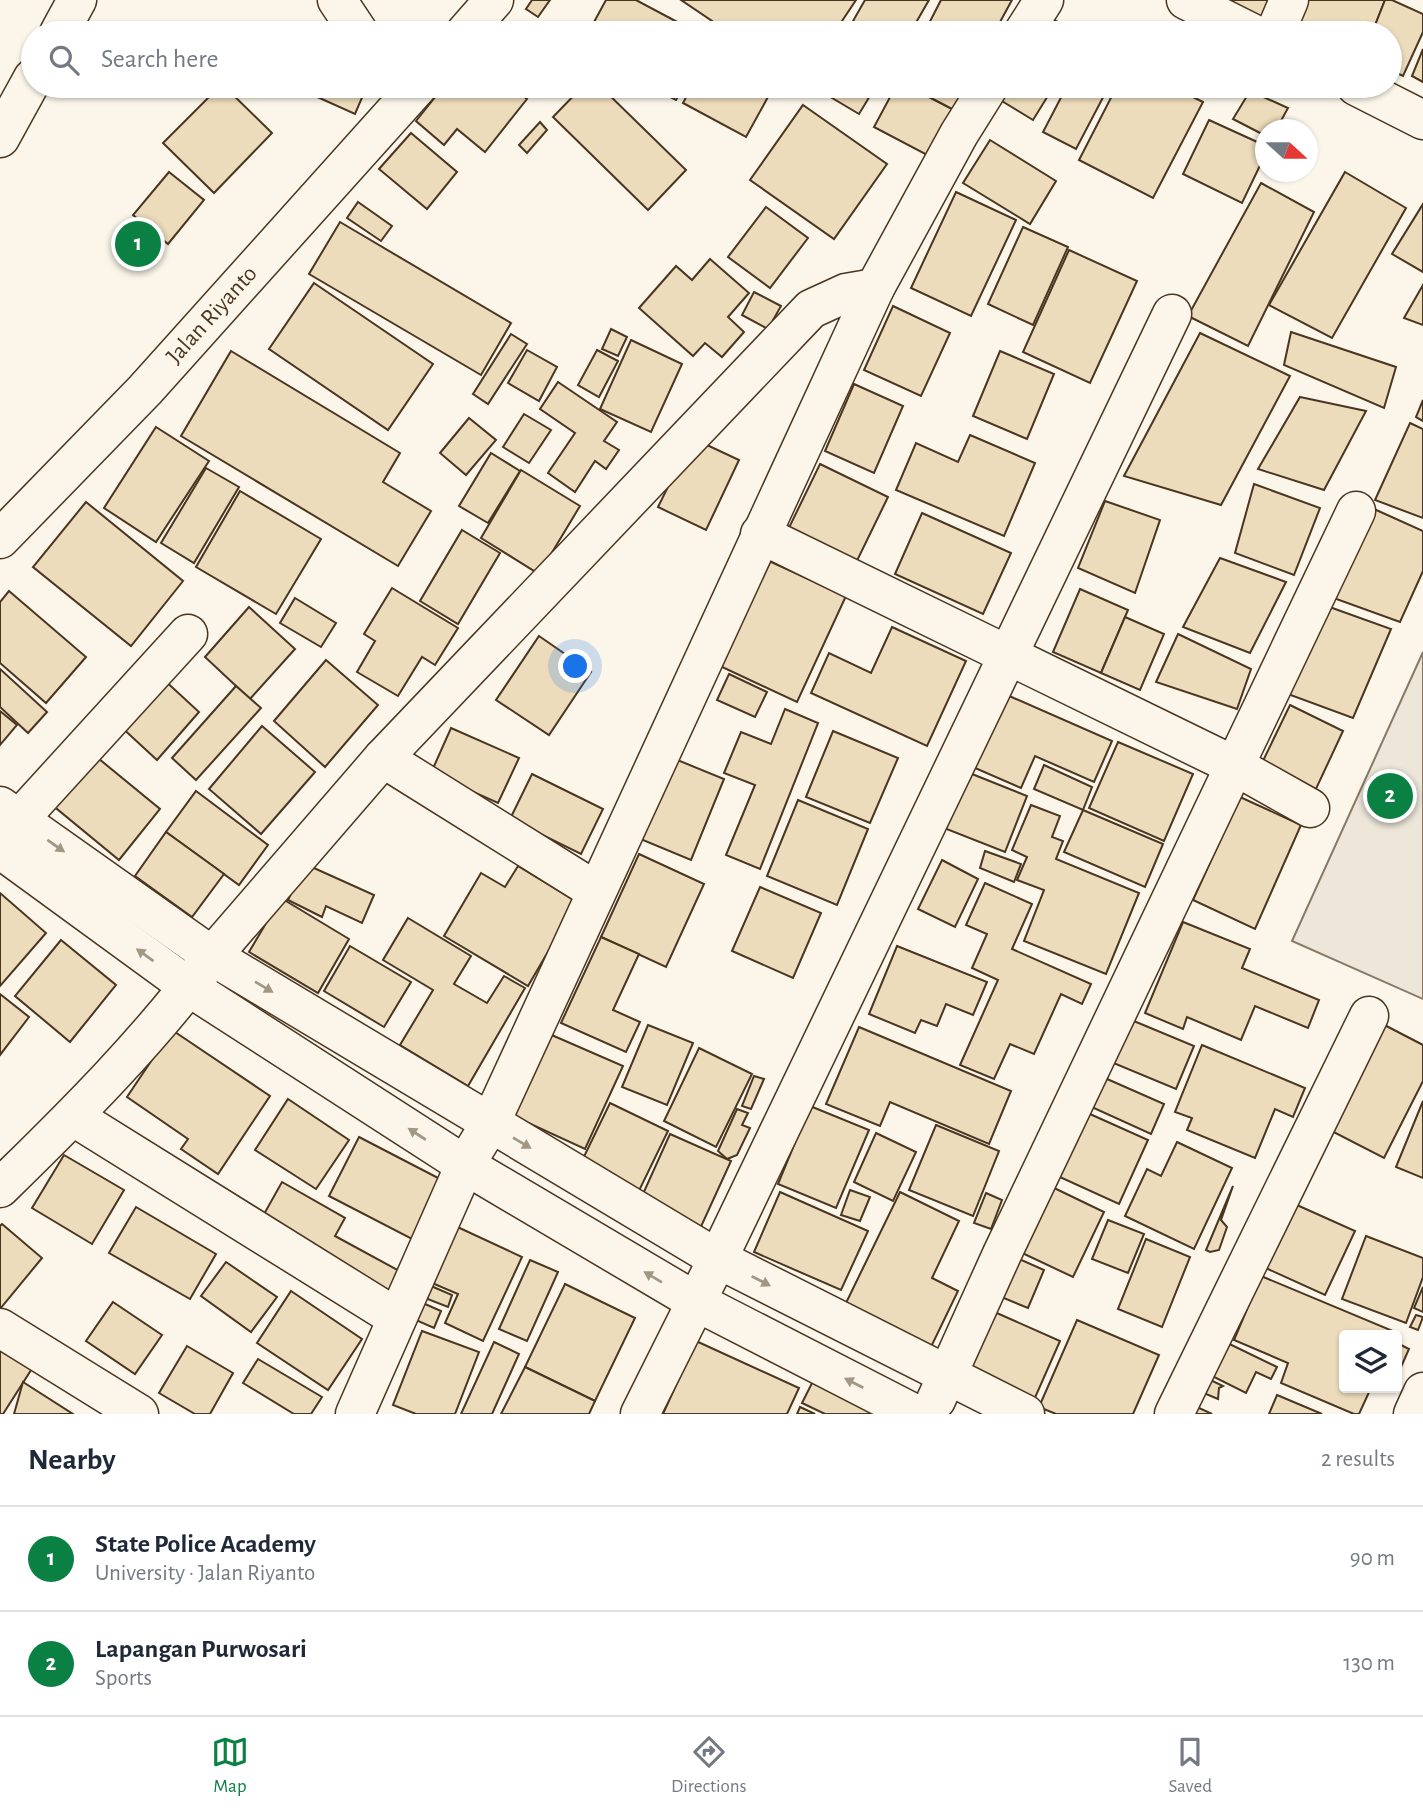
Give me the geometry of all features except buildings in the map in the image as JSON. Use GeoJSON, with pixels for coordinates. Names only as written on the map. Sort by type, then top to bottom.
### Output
{"type":"FeatureCollection","features":[{"type":"Feature","properties":{"kind":"street"},"geometry":{"type":"LineString","coordinates":[[65,21],[77,0]]}},
{"type":"Feature","properties":{"kind":"street"},"geometry":{"type":"LineString","coordinates":[[337,0],[351,21]]}},
{"type":"Feature","properties":{"kind":"street"},"geometry":{"type":"LineString","coordinates":[[476,21],[494,0]]}},
{"type":"Feature","properties":{"kind":"street"},"geometry":{"type":"LineString","coordinates":[[1031,21],[1044,0]]}},
{"type":"Feature","properties":{"kind":"street"},"geometry":{"type":"LineString","coordinates":[[1186,0],[1228,21]]}},
{"type":"Feature","properties":{"kind":"street"},"geometry":{"type":"LineString","coordinates":[[1280,21],[1289,0]]}},
{"type":"Feature","properties":{"kind":"street"},"geometry":{"type":"LineString","coordinates":[[0,138],[22,98]]}},
{"type":"Feature","properties":{"kind":"street","name":"Jalan Riyanto"},"geometry":{"type":"LineString","coordinates":[[0,539],[145,390],[400,98]]}},
{"type":"Feature","properties":{"kind":"street"},"geometry":{"type":"LineString","coordinates":[[355,1414],[465,1165],[490,1124],[875,288],[982,98]]}},
{"type":"Feature","properties":{"kind":"street"},"geometry":{"type":"LineString","coordinates":[[1380,98],[1423,120]]}},
{"type":"Feature","properties":{"kind":"street"},"geometry":{"type":"LineString","coordinates":[[0,1188],[74,1116],[189,987],[212,956],[383,758],[811,309],[846,293],[875,288]]}},
{"type":"Feature","properties":{"kind":"street"},"geometry":{"type":"LineString","coordinates":[[640,1414],[718,1259],[1172,314]]}},
{"type":"Feature","properties":{"kind":"street"},"geometry":{"type":"LineString","coordinates":[[928,1414],[1356,511]]}},
{"type":"Feature","properties":{"kind":"street"},"geometry":{"type":"LineString","coordinates":[[760,534],[1235,766],[1310,808]]}},
{"type":"Feature","properties":{"kind":"street"},"geometry":{"type":"LineString","coordinates":[[5,829],[188,634]]}},
{"type":"Feature","properties":{"kind":"street"},"geometry":{"type":"LineString","coordinates":[[383,758],[596,891]]}},
{"type":"Feature","properties":{"kind":"street"},"geometry":{"type":"LineString","coordinates":[[5,829],[490,1124],[718,1259],[1025,1414]]}},
{"type":"Feature","properties":{"kind":"street"},"geometry":{"type":"LineString","coordinates":[[5,829],[189,987],[465,1165],[695,1301],[915,1414]]}},
{"type":"Feature","properties":{"kind":"street"},"geometry":{"type":"LineString","coordinates":[[1174,1414],[1368,1016]]}},
{"type":"Feature","properties":{"kind":"street"},"geometry":{"type":"LineString","coordinates":[[74,1116],[397,1318]]}},
{"type":"Feature","properties":{"kind":"street"},"geometry":{"type":"LineString","coordinates":[[0,1328],[139,1414]]}},
{"type":"Feature","properties":{"kind":"street"},"geometry":{"type":"LineString","coordinates":[[1413,1414],[1423,1392]]}},
{"type":"Feature","properties":{"kind":"shaded area"},"geometry":{"type":"Polygon","coordinates":[[[1423,652],[1423,999],[1292,941],[1423,652]]]}},
{"type":"Feature","properties":{"kind":"place","name":"State Police Academy"},"geometry":{"type":"Point","coordinates":[138,244]}},
{"type":"Feature","properties":{"kind":"place","name":"Lapangan Purwosari"},"geometry":{"type":"Point","coordinates":[1390,796]}}]}
